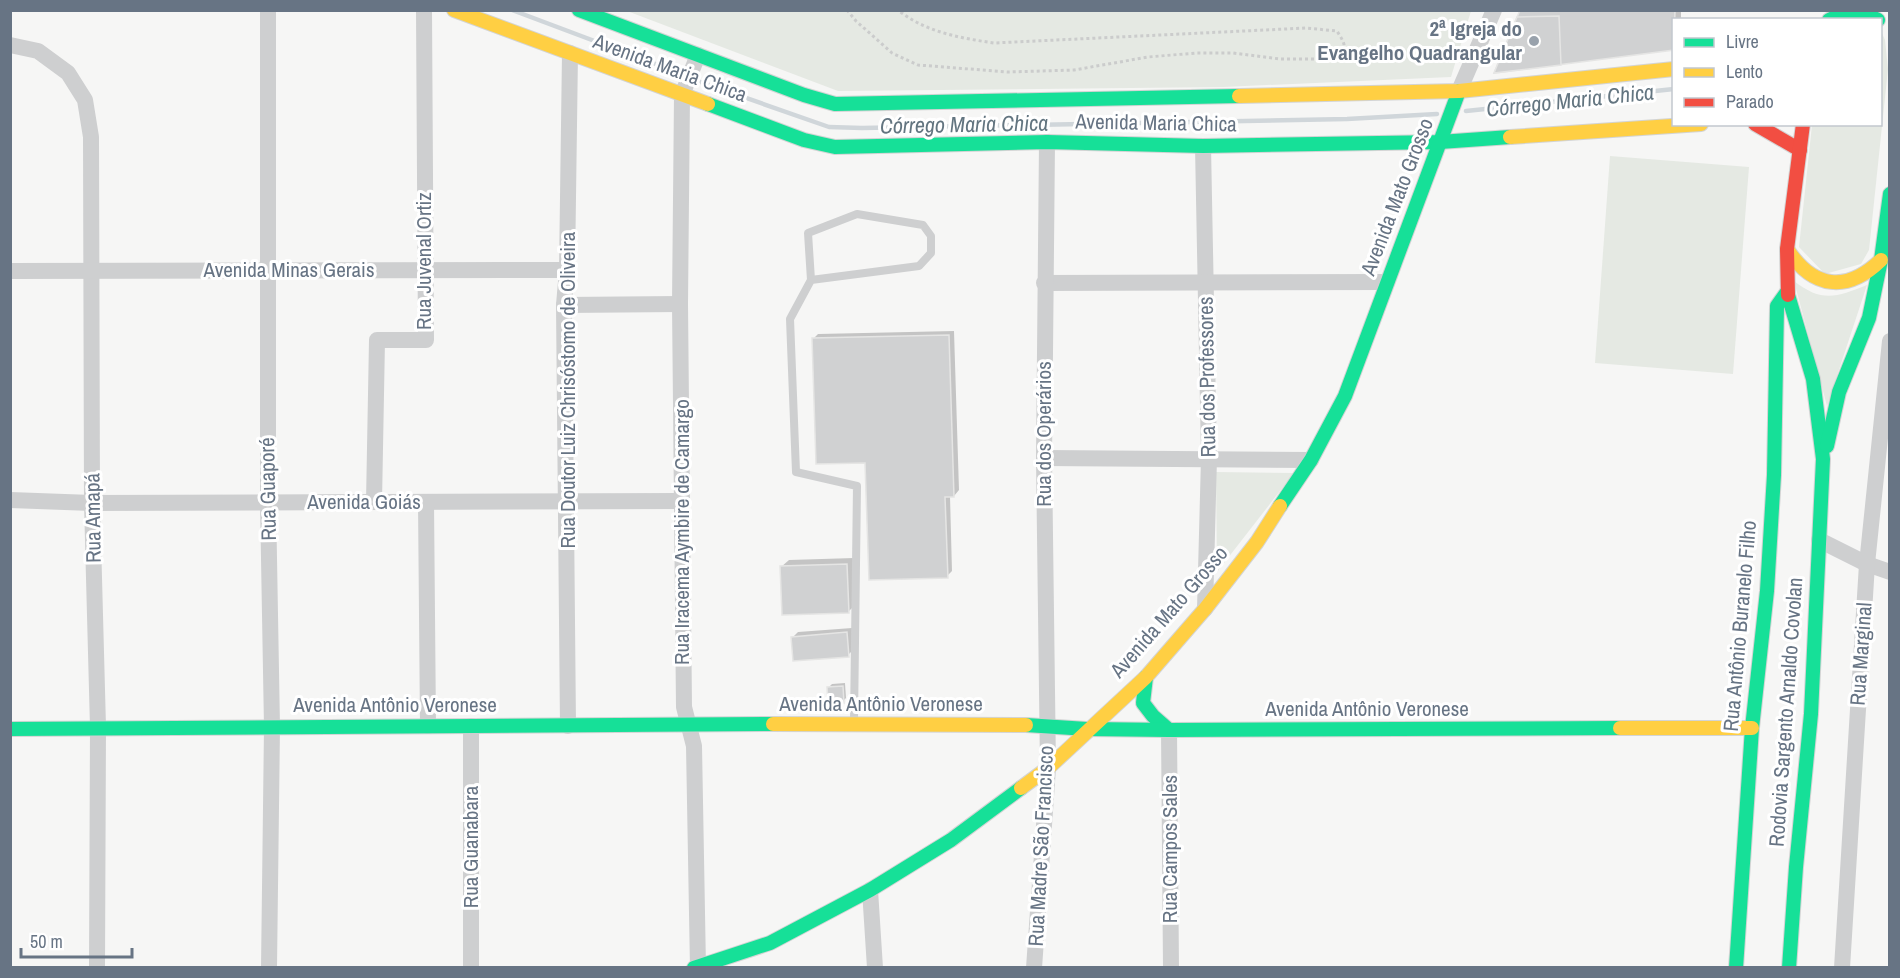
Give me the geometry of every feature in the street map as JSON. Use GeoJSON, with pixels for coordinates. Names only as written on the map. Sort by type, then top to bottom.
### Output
{"type":"FeatureCollection","features":[{"type":"Feature","properties":{"kind":"main road","name":"Avenida Maria Chica"},"geometry":{"type":"LineString","coordinates":[[454,10],[683,93],[804,141],[835,147],[1047,142],[1203,146],[1440,142],[1672,126]]}},
{"type":"Feature","properties":{"kind":"main road","name":"Avenida Maria Chica"},"geometry":{"type":"LineString","coordinates":[[579,10],[697,58],[835,104],[1459,91],[1672,69]]}},
{"type":"Feature","properties":{"kind":"main road"},"geometry":{"type":"LineString","coordinates":[[1834,18],[1853,12],[1874,18]]}},
{"type":"Feature","properties":{"kind":"main road","name":"Avenida Mato Grosso"},"geometry":{"type":"LineString","coordinates":[[697,967],[770,943],[870,890],[951,840],[1048,768],[1087,729],[1146,677],[1205,609],[1257,542],[1311,460],[1345,396],[1459,91]]}},
{"type":"Feature","properties":{"kind":"main road"},"geometry":{"type":"LineString","coordinates":[[1758,126],[1800,150]]}},
{"type":"Feature","properties":{"kind":"main road","name":"Rodovia Sargento Arnaldo Covolan"},"geometry":{"type":"LineString","coordinates":[[1789,968],[1811,714],[1823,459],[1813,379],[1787,292],[1787,249],[1803,126]]}},
{"type":"Feature","properties":{"kind":"main road","name":"Rodovia Sargento Arnaldo Covolan"},"geometry":{"type":"LineString","coordinates":[[1823,459],[1839,392],[1869,318],[1881,260],[1890,194]]}},
{"type":"Feature","properties":{"kind":"main road"},"geometry":{"type":"LineString","coordinates":[[1787,249],[1798,267],[1816,279],[1827,282],[1847,282],[1857,279],[1874,268],[1881,260]]}},
{"type":"Feature","properties":{"kind":"main road","name":"Rua Antônio Buranelo Filho"},"geometry":{"type":"LineString","coordinates":[[1736,968],[1752,728],[1769,568],[1774,475],[1777,306],[1787,292]]}},
{"type":"Feature","properties":{"kind":"main road"},"geometry":{"type":"LineString","coordinates":[[1146,677],[1143,703],[1153,716],[1169,730]]}},
{"type":"Feature","properties":{"kind":"main road","name":"Avenida Antônio Veronese"},"geometry":{"type":"LineString","coordinates":[[10,729],[854,724],[1047,725],[1087,729],[1169,730],[1752,728]]}},
{"type":"Feature","properties":{"kind":"street","name":"Rua Guaporé"},"geometry":{"type":"LineString","coordinates":[[268,10],[268,502],[272,727],[269,968]]}},
{"type":"Feature","properties":{"kind":"street","name":"Rua Juvenal Ortiz"},"geometry":{"type":"LineString","coordinates":[[374,502],[377,340],[426,340],[424,10]]}},
{"type":"Feature","properties":{"kind":"street"},"geometry":{"type":"LineString","coordinates":[[1459,91],[1494,10]]}},
{"type":"Feature","properties":{"kind":"street","name":"Rua Amapá"},"geometry":{"type":"LineString","coordinates":[[10,45],[38,51],[68,73],[85,100],[91,137],[92,503],[98,727],[97,968]]}},
{"type":"Feature","properties":{"kind":"street","name":"Rua Doutor Luiz Chrisóstomo de Oliveira"},"geometry":{"type":"LineString","coordinates":[[568,726],[564,305],[567,270],[570,53]]}},
{"type":"Feature","properties":{"kind":"street"},"geometry":{"type":"LineString","coordinates":[[683,93],[697,58]]}},
{"type":"Feature","properties":{"kind":"street","name":"Rua Iracema Aymbire de Camargo"},"geometry":{"type":"LineString","coordinates":[[683,93],[680,304],[684,707],[694,746],[697,967]]}},
{"type":"Feature","properties":{"kind":"street","name":"Rua dos Operários"},"geometry":{"type":"LineString","coordinates":[[1047,142],[1044,283],[1047,725]]}},
{"type":"Feature","properties":{"kind":"street","name":"Rua dos Professores"},"geometry":{"type":"LineString","coordinates":[[1203,146],[1209,458],[1205,609]]}},
{"type":"Feature","properties":{"kind":"street","name":"Avenida Minas Gerais"},"geometry":{"type":"LineString","coordinates":[[10,271],[567,270]]}},
{"type":"Feature","properties":{"kind":"street"},"geometry":{"type":"LineString","coordinates":[[1044,283],[1388,282]]}},
{"type":"Feature","properties":{"kind":"street"},"geometry":{"type":"LineString","coordinates":[[564,305],[680,304]]}},
{"type":"Feature","properties":{"kind":"street","name":"Rua Marginal"},"geometry":{"type":"LineString","coordinates":[[1842,968],[1867,564],[1890,341]]}},
{"type":"Feature","properties":{"kind":"street"},"geometry":{"type":"LineString","coordinates":[[1044,458],[1311,460]]}},
{"type":"Feature","properties":{"kind":"street","name":"Avenida Goiás"},"geometry":{"type":"LineString","coordinates":[[10,500],[92,503],[682,501]]}},
{"type":"Feature","properties":{"kind":"street"},"geometry":{"type":"LineString","coordinates":[[426,502],[428,726]]}},
{"type":"Feature","properties":{"kind":"street"},"geometry":{"type":"LineString","coordinates":[[1819,540],[1867,564],[1890,572]]}},
{"type":"Feature","properties":{"kind":"street","name":"Rua Madre São Francisco"},"geometry":{"type":"LineString","coordinates":[[1034,968],[1048,768],[1047,725]]}},
{"type":"Feature","properties":{"kind":"street","name":"Rua Guanabara"},"geometry":{"type":"LineString","coordinates":[[471,726],[471,968]]}},
{"type":"Feature","properties":{"kind":"street","name":"Rua Campos Sales"},"geometry":{"type":"LineString","coordinates":[[1169,730],[1171,968]]}},
{"type":"Feature","properties":{"kind":"street"},"geometry":{"type":"LineString","coordinates":[[870,890],[875,968]]}},
{"type":"Feature","properties":{"kind":"lane"},"geometry":{"type":"LineString","coordinates":[[811,280],[919,266],[931,253],[931,236],[922,225],[857,214],[808,233],[811,280],[790,319],[796,472],[857,486],[854,724]]}},
{"type":"Feature","properties":{"kind":"path"},"geometry":{"type":"LineString","coordinates":[[847,10],[892,53],[918,65],[1008,72],[1074,70],[1148,57],[1196,53],[1233,53],[1280,59],[1337,59],[1344,52],[1345,43],[1337,31],[1306,28],[994,43],[959,38],[913,22],[898,10]]}},
{"type":"Feature","properties":{"kind":"shaded area"},"geometry":{"type":"Polygon","coordinates":[[[627,11],[1471,11],[1451,77],[1223,87],[838,91],[627,11]]]}},
{"type":"Feature","properties":{"kind":"shaded area"},"geometry":{"type":"Polygon","coordinates":[[[1882,33],[1885,40],[1888,69],[1869,250],[1861,264],[1825,274],[1799,247],[1812,126],[1882,126],[1882,33]]]}},
{"type":"Feature","properties":{"kind":"shaded area"},"geometry":{"type":"Polygon","coordinates":[[[1610,156],[1749,167],[1733,374],[1595,363],[1610,156]]]}},
{"type":"Feature","properties":{"kind":"shaded area"},"geometry":{"type":"Polygon","coordinates":[[[1794,281],[1813,293],[1830,296],[1847,293],[1867,285],[1827,406],[1794,281]]]}},
{"type":"Feature","properties":{"kind":"shaded area"},"geometry":{"type":"Polygon","coordinates":[[[1216,472],[1294,473],[1217,572],[1216,472]]]}},
{"type":"Feature","properties":{"kind":"building"},"geometry":{"type":"Polygon","coordinates":[[[1520,10],[1675,10],[1675,18],[1672,18],[1672,50],[1494,73],[1520,10]]]}},
{"type":"Feature","properties":{"kind":"building","name":"2ª Igreja do Evangelho Quadrangular"},"geometry":{"type":"Polygon","coordinates":[[[1559,16],[1561,65],[1494,73],[1517,17],[1559,16]]]}},
{"type":"Feature","properties":{"kind":"building"},"geometry":{"type":"Polygon","coordinates":[[[949,335],[954,497],[945,497],[948,578],[869,580],[865,463],[816,464],[812,338],[949,335]]]}},
{"type":"Feature","properties":{"kind":"building"},"geometry":{"type":"Polygon","coordinates":[[[847,564],[849,613],[782,615],[780,566],[847,564]]]}},
{"type":"Feature","properties":{"kind":"building"},"geometry":{"type":"Polygon","coordinates":[[[847,632],[849,657],[793,661],[791,637],[847,632]]]}},
{"type":"Feature","properties":{"kind":"building"},"geometry":{"type":"Polygon","coordinates":[[[843,686],[844,703],[828,704],[827,687],[843,686]]]}},
{"type":"Feature","properties":{"kind":"waterway","name":"Córrego Maria Chica"},"geometry":{"type":"LineString","coordinates":[[512,10],[685,75]]}},
{"type":"Feature","properties":{"kind":"waterway","name":"Córrego Maria Chica"},"geometry":{"type":"LineString","coordinates":[[692,79],[829,127],[1347,119],[1437,114]]}},
{"type":"Feature","properties":{"kind":"waterway","name":"Córrego Maria Chica"},"geometry":{"type":"LineString","coordinates":[[1466,111],[1672,89]]}},
{"type":"Feature","properties":{"kind":"traffic: fast"},"geometry":{"type":"LineString","coordinates":[[579,10],[804,95],[835,104],[1239,96]]}},
{"type":"Feature","properties":{"kind":"traffic: fast"},"geometry":{"type":"LineString","coordinates":[[1834,18],[1853,14],[1873,18]]}},
{"type":"Feature","properties":{"kind":"traffic: fast"},"geometry":{"type":"LineString","coordinates":[[1280,506],[1311,460],[1345,396],[1459,91]]}},
{"type":"Feature","properties":{"kind":"traffic: fast"},"geometry":{"type":"LineString","coordinates":[[708,104],[804,140],[835,147],[1047,142],[1203,146],[1440,142],[1510,137]]}},
{"type":"Feature","properties":{"kind":"traffic: fast"},"geometry":{"type":"LineString","coordinates":[[1827,446],[1839,392],[1869,318],[1881,260],[1890,194]]}},
{"type":"Feature","properties":{"kind":"traffic: fast"},"geometry":{"type":"LineString","coordinates":[[1736,968],[1752,728],[1767,591],[1774,475],[1777,306],[1787,292]]}},
{"type":"Feature","properties":{"kind":"traffic: fast"},"geometry":{"type":"LineString","coordinates":[[1788,295],[1813,379],[1823,459],[1811,714],[1789,968]]}},
{"type":"Feature","properties":{"kind":"traffic: fast"},"geometry":{"type":"LineString","coordinates":[[1146,677],[1143,703],[1153,716],[1169,730]]}},
{"type":"Feature","properties":{"kind":"traffic: fast"},"geometry":{"type":"LineString","coordinates":[[10,729],[773,724]]}},
{"type":"Feature","properties":{"kind":"traffic: fast"},"geometry":{"type":"LineString","coordinates":[[1026,725],[1087,729],[1169,730],[1620,728]]}},
{"type":"Feature","properties":{"kind":"traffic: fast"},"geometry":{"type":"LineString","coordinates":[[694,968],[770,943],[870,890],[951,840],[1021,788]]}},
{"type":"Feature","properties":{"kind":"traffic: slow"},"geometry":{"type":"LineString","coordinates":[[454,10],[708,104]]}},
{"type":"Feature","properties":{"kind":"traffic: slow"},"geometry":{"type":"LineString","coordinates":[[1239,96],[1459,91],[1672,69]]}},
{"type":"Feature","properties":{"kind":"traffic: slow"},"geometry":{"type":"LineString","coordinates":[[1510,137],[1672,126]]}},
{"type":"Feature","properties":{"kind":"traffic: slow"},"geometry":{"type":"LineString","coordinates":[[1787,249],[1808,272],[1819,279],[1831,282],[1843,282],[1856,278],[1881,260]]}},
{"type":"Feature","properties":{"kind":"traffic: slow"},"geometry":{"type":"LineString","coordinates":[[1021,788],[1048,768],[1146,677],[1205,609],[1257,542],[1280,506]]}},
{"type":"Feature","properties":{"kind":"traffic: slow"},"geometry":{"type":"LineString","coordinates":[[773,724],[1026,725]]}},
{"type":"Feature","properties":{"kind":"traffic: slow"},"geometry":{"type":"LineString","coordinates":[[1620,728],[1752,728]]}},
{"type":"Feature","properties":{"kind":"traffic: jam"},"geometry":{"type":"LineString","coordinates":[[1758,126],[1800,150]]}},
{"type":"Feature","properties":{"kind":"traffic: jam"},"geometry":{"type":"LineString","coordinates":[[1788,295],[1787,249],[1803,126]]}},
{"type":"Feature","properties":{"kind":"place","name":"2ª Igreja do Evangelho Quadrangular"},"geometry":{"type":"Point","coordinates":[1534,41]}}]}
